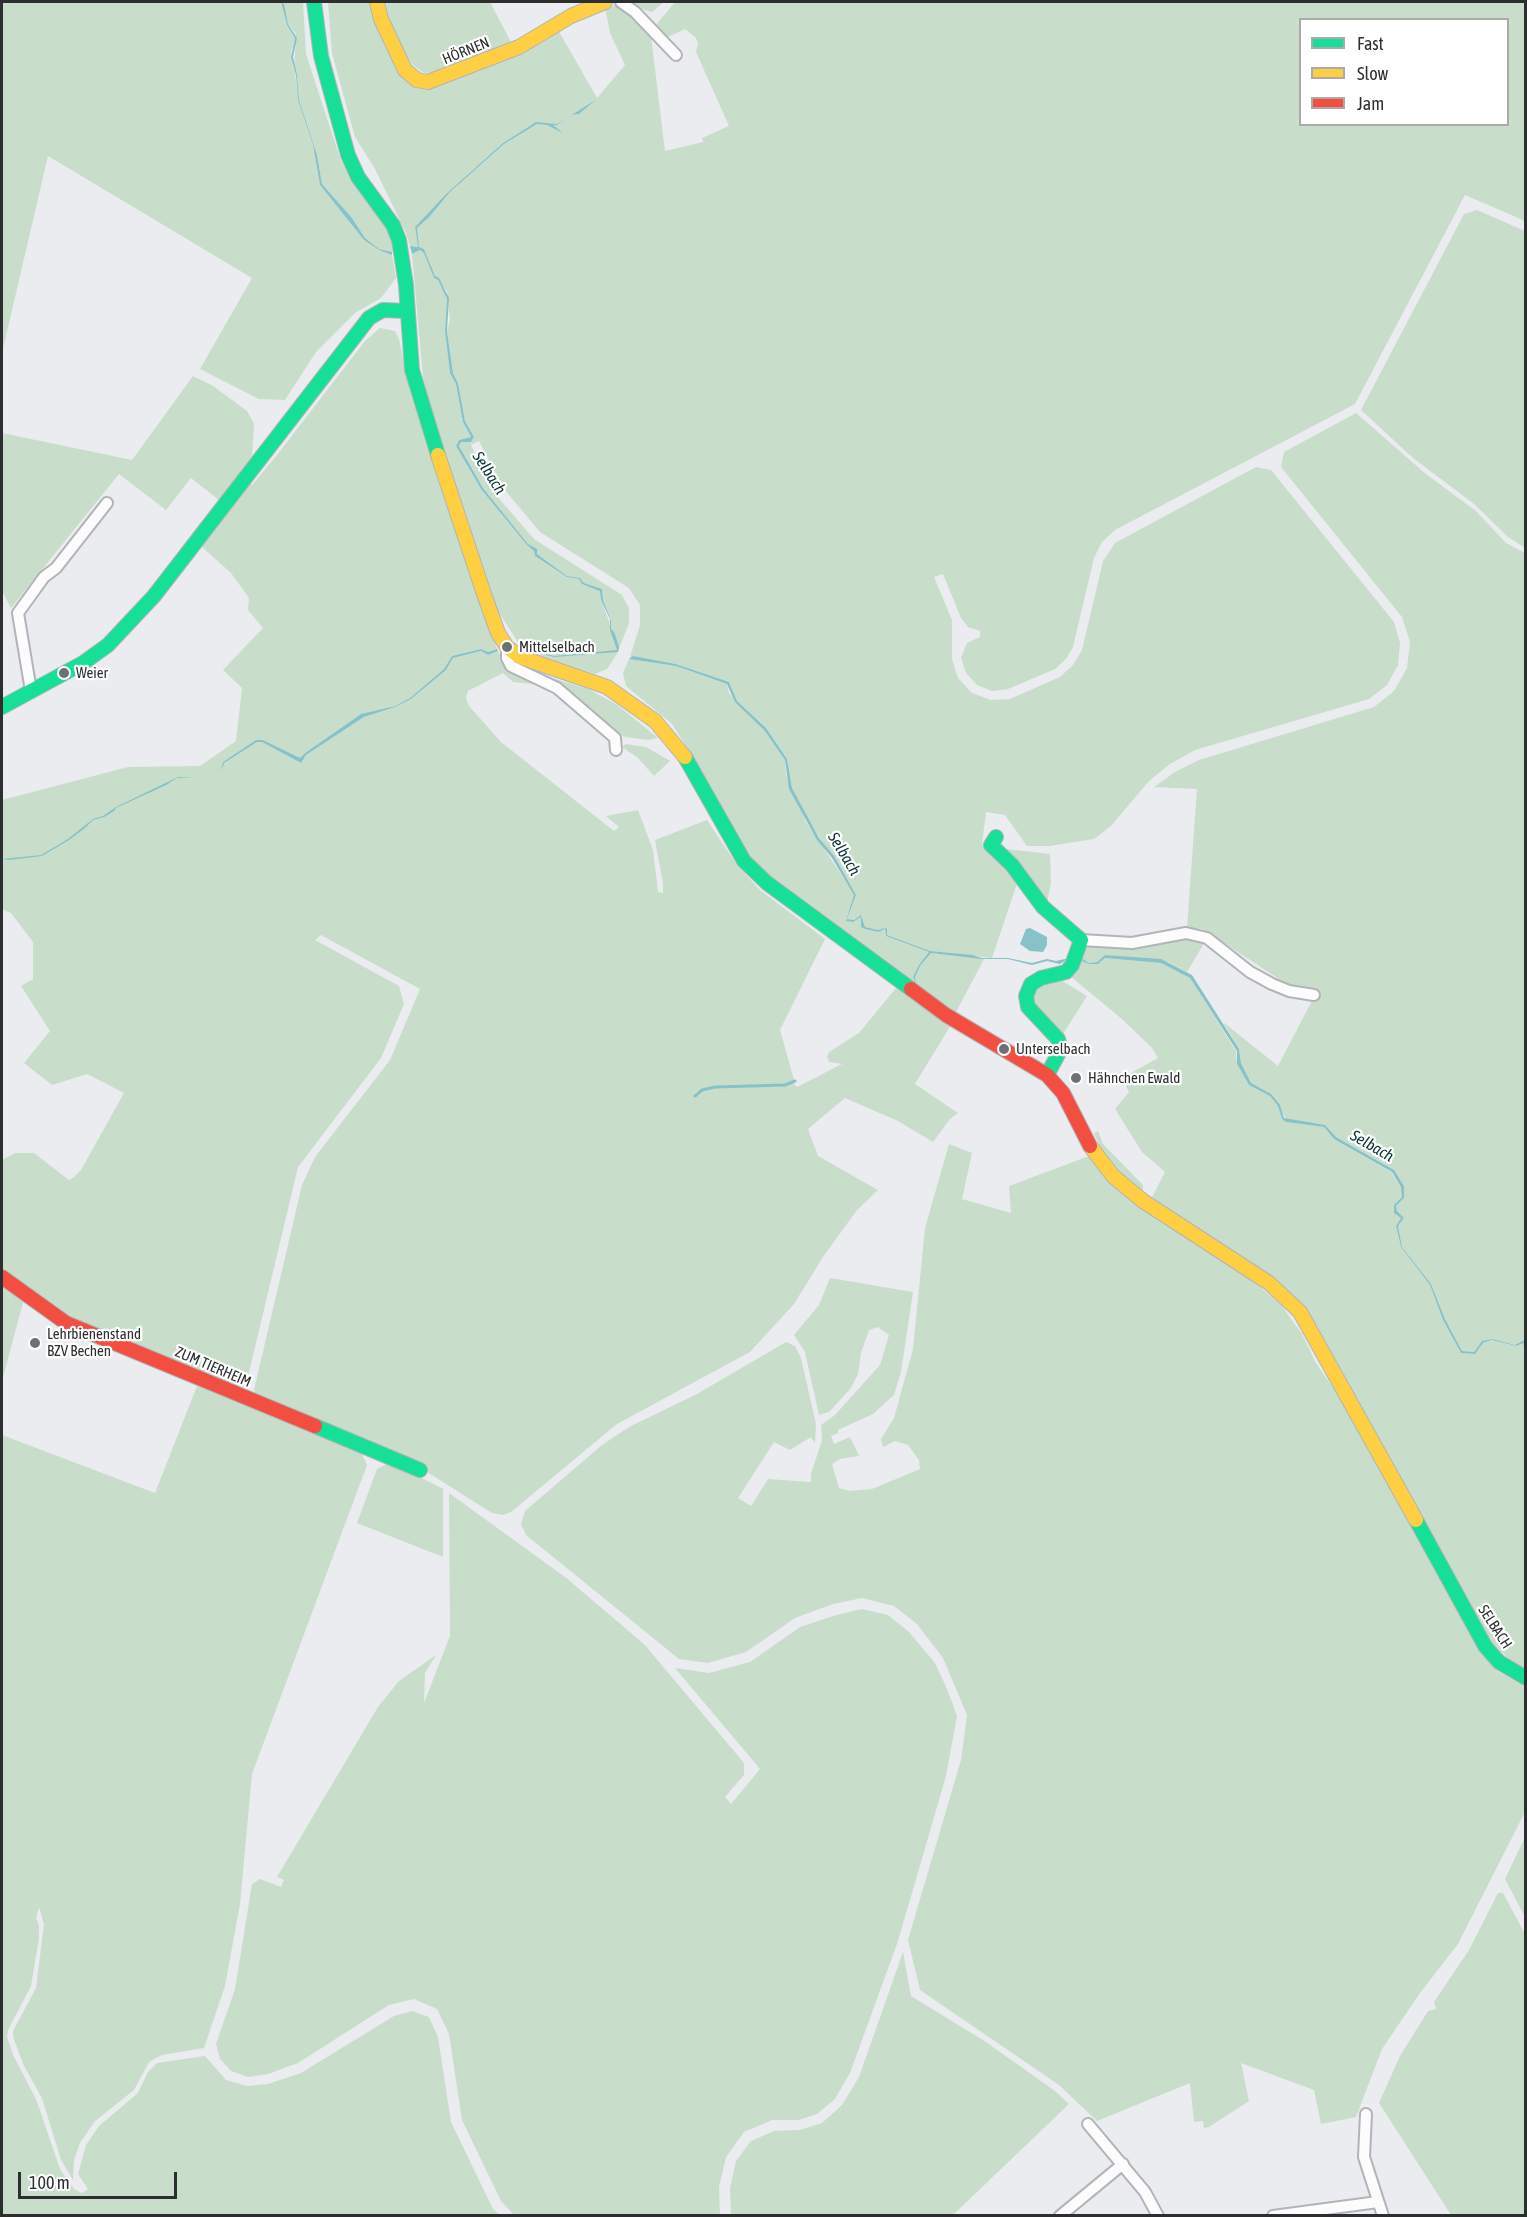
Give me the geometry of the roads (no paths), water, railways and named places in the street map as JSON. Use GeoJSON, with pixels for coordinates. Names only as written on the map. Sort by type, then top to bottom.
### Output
{"type":"FeatureCollection","features":[{"type":"Feature","properties":{"kind":"street"},"geometry":{"type":"LineString","coordinates":[[314,2],[321,56],[348,155],[358,177],[393,225],[399,240],[405,276],[412,370],[417,390],[498,633],[507,647],[507,658],[511,666],[557,688],[615,738],[616,750]]}},
{"type":"Feature","properties":{"kind":"street","name":"HÖRNEN"},"geometry":{"type":"LineString","coordinates":[[377,2],[381,19],[405,70],[417,80],[428,82],[519,46],[571,16],[605,2]]}},
{"type":"Feature","properties":{"kind":"street"},"geometry":{"type":"LineString","coordinates":[[621,2],[635,12],[676,55]]}},
{"type":"Feature","properties":{"kind":"street"},"geometry":{"type":"LineString","coordinates":[[2,707],[83,663],[108,645],[132,621],[369,318],[383,310],[407,311]]}},
{"type":"Feature","properties":{"kind":"street"},"geometry":{"type":"LineString","coordinates":[[31,691],[18,613],[44,577],[56,568],[107,503]]}},
{"type":"Feature","properties":{"kind":"street","name":"SELBACH"},"geometry":{"type":"LineString","coordinates":[[507,647],[520,657],[607,687],[635,705],[676,743],[734,846],[744,861],[767,883],[946,1015],[1047,1075],[1063,1093],[1094,1154],[1113,1176],[1143,1201],[1269,1283],[1300,1312],[1485,1646],[1499,1662],[1526,1678]]}},
{"type":"Feature","properties":{"kind":"street"},"geometry":{"type":"LineString","coordinates":[[996,837],[991,845],[1012,865],[1043,907],[1081,940],[1132,943],[1186,933],[1207,938],[1250,972],[1272,984],[1289,991],[1314,994]]}},
{"type":"Feature","properties":{"kind":"street"},"geometry":{"type":"LineString","coordinates":[[1047,1075],[1061,1049],[1058,1039],[1028,1006],[1026,996],[1031,984],[1041,978],[1066,972],[1072,965],[1081,940]]}},
{"type":"Feature","properties":{"kind":"street","name":"ZUM TIERHEIM"},"geometry":{"type":"LineString","coordinates":[[2,1277],[66,1323],[420,1470]]}},
{"type":"Feature","properties":{"kind":"street"},"geometry":{"type":"LineString","coordinates":[[1366,2114],[1364,2157],[1383,2216]]}},
{"type":"Feature","properties":{"kind":"street"},"geometry":{"type":"LineString","coordinates":[[1088,2124],[1145,2192],[1158,2216]]}},
{"type":"Feature","properties":{"kind":"street"},"geometry":{"type":"LineString","coordinates":[[1060,2216],[1123,2164]]}},
{"type":"Feature","properties":{"kind":"street"},"geometry":{"type":"LineString","coordinates":[[1274,2215],[1378,2202]]}},
{"type":"Feature","properties":{"kind":"water"},"geometry":{"type":"Polygon","coordinates":[[[281,2],[284,4],[288,24],[297,38],[293,57],[297,75],[299,100],[317,155],[322,184],[352,218],[365,238],[379,249],[392,252],[392,255],[379,250],[364,240],[320,185],[313,145],[298,100],[296,75],[291,57],[295,38],[287,25],[281,2]]]}},
{"type":"Feature","properties":{"kind":"water"},"geometry":{"type":"Polygon","coordinates":[[[597,99],[579,114],[572,115],[597,99]]]}},
{"type":"Feature","properties":{"kind":"water"},"geometry":{"type":"Polygon","coordinates":[[[568,117],[557,125],[553,125],[563,133],[547,125],[537,124],[504,144],[449,193],[417,228],[419,247],[424,249],[435,276],[439,278],[449,298],[447,331],[453,373],[458,383],[465,421],[474,437],[471,442],[461,442],[459,446],[483,488],[528,544],[537,549],[537,554],[567,576],[580,578],[584,583],[602,589],[603,600],[611,620],[611,629],[617,640],[618,652],[554,657],[546,655],[538,645],[527,647],[523,645],[539,644],[546,654],[554,656],[617,650],[610,630],[610,619],[601,600],[600,591],[582,584],[579,579],[567,577],[535,556],[534,551],[527,545],[481,489],[456,446],[459,440],[471,437],[463,422],[456,384],[450,373],[445,331],[447,299],[438,280],[434,278],[424,253],[420,250],[412,254],[410,246],[418,247],[415,227],[446,194],[503,143],[536,122],[557,124],[568,117]]]}},
{"type":"Feature","properties":{"kind":"water"},"geometry":{"type":"Polygon","coordinates":[[[481,649],[488,652],[497,649],[498,651],[488,655],[481,651],[453,658],[446,670],[411,699],[395,707],[364,717],[306,755],[301,763],[262,742],[257,742],[224,763],[223,767],[194,778],[222,767],[223,762],[256,740],[263,740],[300,758],[361,714],[395,706],[410,698],[444,669],[452,656],[481,649]]]}},
{"type":"Feature","properties":{"kind":"water"},"geometry":{"type":"Polygon","coordinates":[[[633,656],[675,664],[729,682],[737,701],[766,728],[787,759],[792,788],[819,838],[834,856],[856,895],[847,919],[854,920],[861,915],[865,927],[878,930],[885,928],[887,935],[930,951],[982,958],[1008,958],[1032,963],[1047,959],[1056,961],[1069,958],[1060,964],[1047,961],[1032,965],[1008,959],[981,959],[931,953],[920,966],[915,977],[916,985],[913,977],[919,965],[929,952],[886,936],[885,929],[878,932],[861,927],[861,917],[853,922],[846,921],[854,895],[832,858],[817,840],[789,789],[785,760],[764,730],[735,702],[727,684],[676,666],[629,659],[633,656]]]}},
{"type":"Feature","properties":{"kind":"water"},"geometry":{"type":"Polygon","coordinates":[[[178,777],[194,778],[177,778],[116,808],[104,817],[93,820],[69,840],[42,856],[2,859],[41,855],[68,839],[93,819],[103,816],[116,807],[178,777]]]}},
{"type":"Feature","properties":{"kind":"water"},"geometry":{"type":"Polygon","coordinates":[[[1030,928],[1047,937],[1047,945],[1043,952],[1030,951],[1020,944],[1026,929],[1030,928]]]}},
{"type":"Feature","properties":{"kind":"water"},"geometry":{"type":"Polygon","coordinates":[[[1105,955],[1161,959],[1192,975],[1239,1049],[1241,1063],[1251,1083],[1271,1094],[1280,1105],[1284,1118],[1325,1125],[1336,1137],[1394,1170],[1404,1186],[1404,1198],[1396,1206],[1397,1211],[1404,1218],[1398,1226],[1402,1247],[1431,1284],[1445,1319],[1462,1351],[1474,1352],[1482,1341],[1493,1339],[1515,1345],[1524,1340],[1525,1350],[1523,1343],[1516,1346],[1492,1340],[1483,1343],[1475,1354],[1461,1353],[1443,1320],[1430,1285],[1401,1247],[1396,1226],[1401,1218],[1394,1213],[1394,1205],[1402,1197],[1401,1187],[1392,1172],[1334,1139],[1324,1127],[1286,1122],[1282,1119],[1278,1106],[1270,1096],[1249,1085],[1237,1064],[1237,1051],[1190,978],[1161,963],[1105,958],[1098,964],[1089,964],[1079,960],[1080,957],[1089,963],[1097,962],[1105,955]]]}},
{"type":"Feature","properties":{"kind":"waterway"},"geometry":{"type":"LineString","coordinates":[[695,1096],[702,1090],[715,1087],[785,1085],[795,1081]]}},
{"type":"Feature","properties":{"kind":"place","name":"Mittelselbach"},"geometry":{"type":"Point","coordinates":[507,647]}},
{"type":"Feature","properties":{"kind":"place","name":"Weier"},"geometry":{"type":"Point","coordinates":[64,673]}},
{"type":"Feature","properties":{"kind":"place","name":"Unterselbach"},"geometry":{"type":"Point","coordinates":[1004,1049]}},
{"type":"Feature","properties":{"kind":"place","name":"Hähnchen Ewald"},"geometry":{"type":"Point","coordinates":[1076,1078]}},
{"type":"Feature","properties":{"kind":"place","name":"Lehrbienenstand BZV Bechen"},"geometry":{"type":"Point","coordinates":[35,1343]}},
{"type":"Feature","properties":{"kind":"water label","name":"Selbach"},"geometry":{"type":"Point","coordinates":[489,473]}},
{"type":"Feature","properties":{"kind":"water label","name":"Selbach"},"geometry":{"type":"Point","coordinates":[844,854]}},
{"type":"Feature","properties":{"kind":"water label","name":"Selbach"},"geometry":{"type":"Point","coordinates":[1372,1146]}}]}
